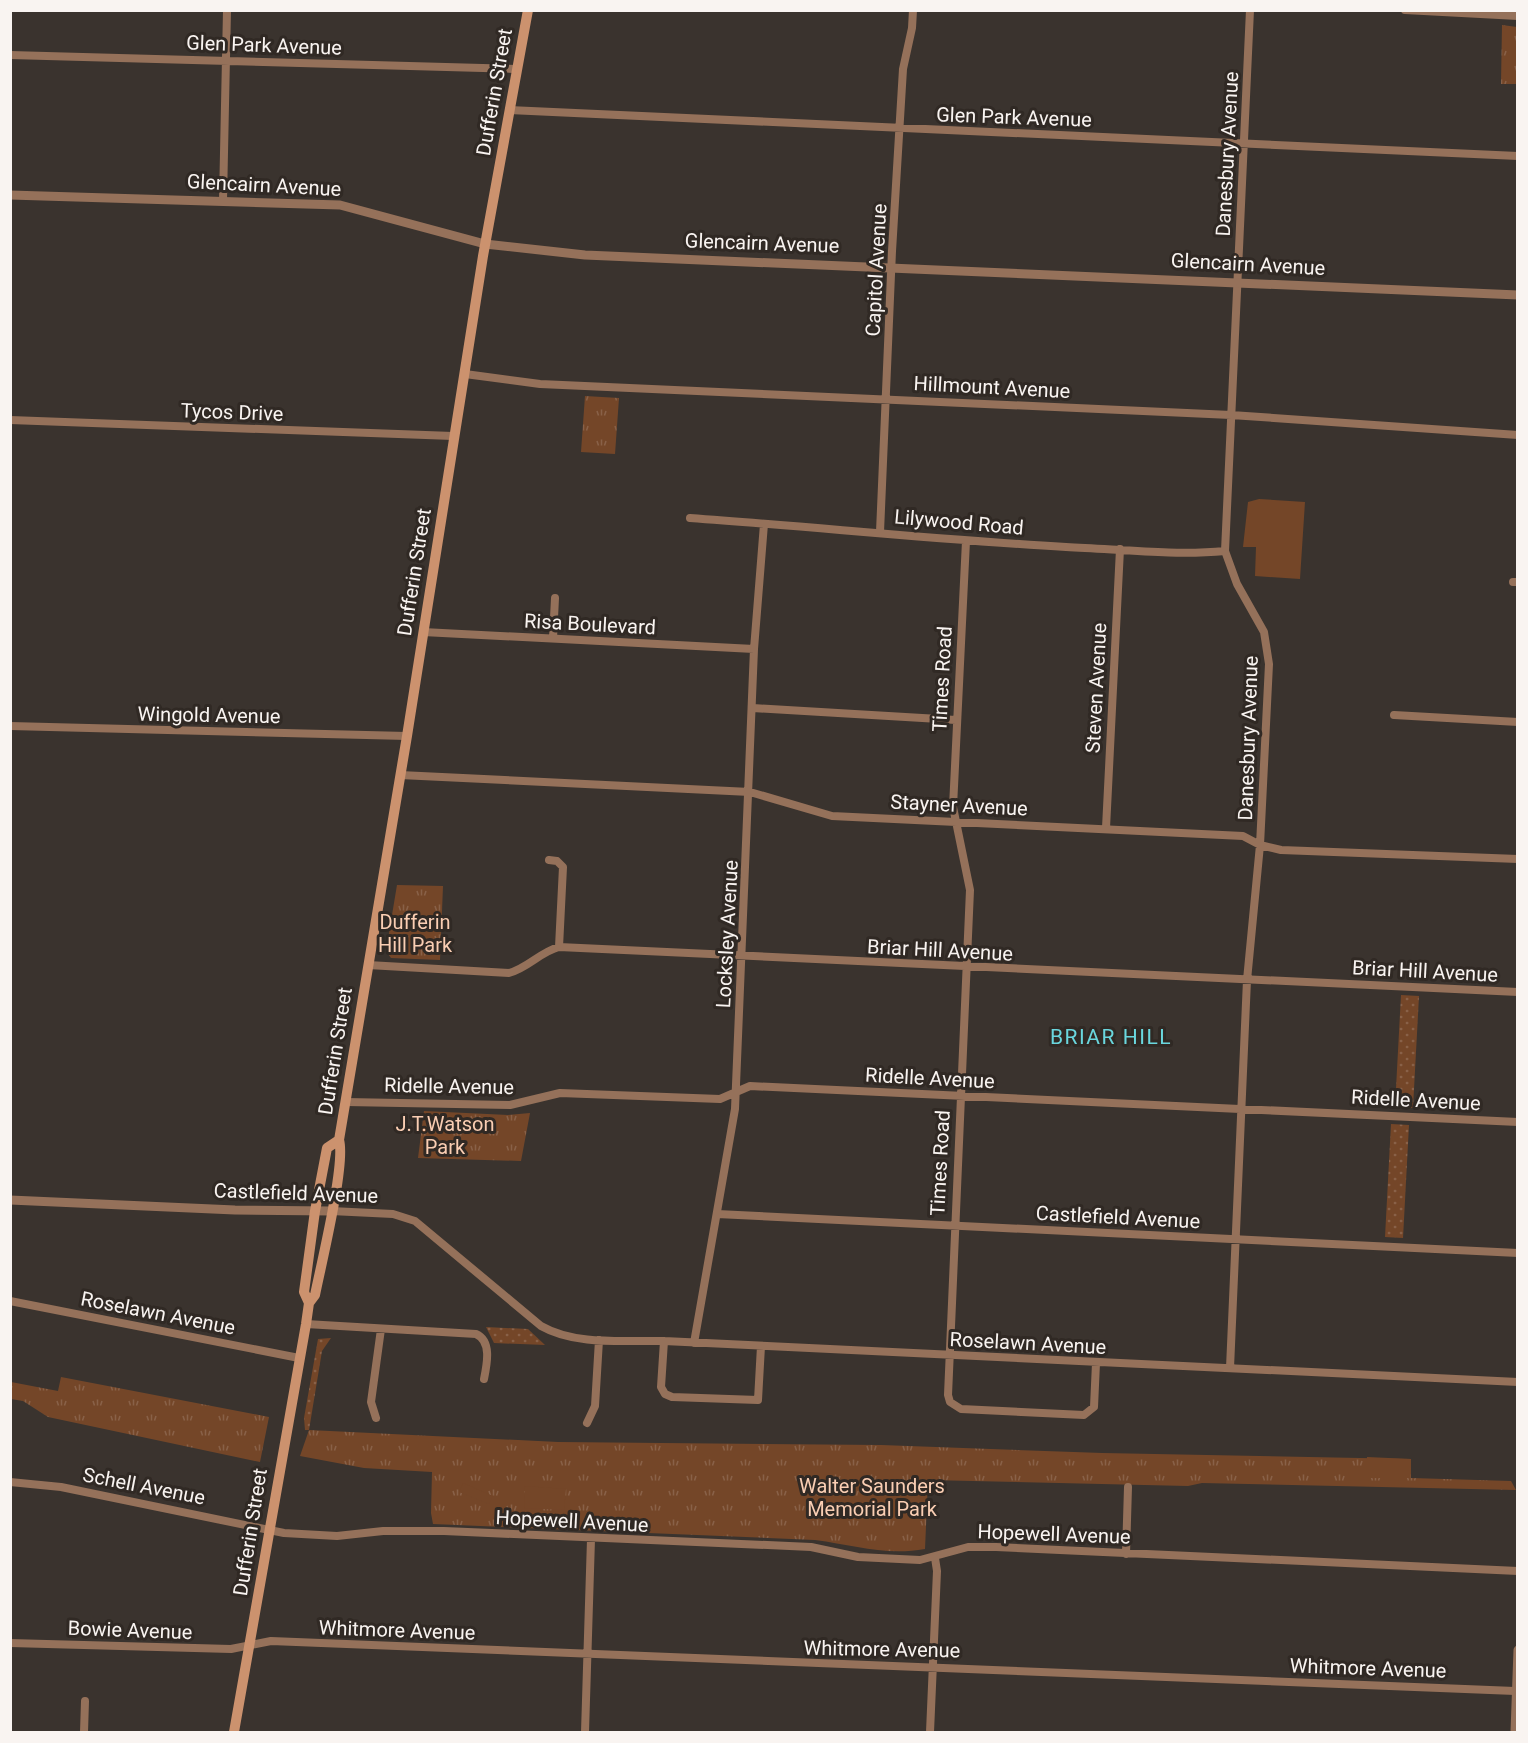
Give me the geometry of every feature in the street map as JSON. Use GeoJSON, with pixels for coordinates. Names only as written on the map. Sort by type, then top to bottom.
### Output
{"type":"FeatureCollection","features":[{"type":"Feature","properties":{"kind":"main road","name":"Dufferin Street"},"geometry":{"type":"LineString","coordinates":[[234,1732],[309,1303],[315,1295],[331,1211],[341,1148],[339,1140],[407,736],[453,436],[528,10]]}},
{"type":"Feature","properties":{"kind":"main road","name":"Dufferin Street"},"geometry":{"type":"LineString","coordinates":[[309,1303],[304,1292],[315,1211],[327,1148],[339,1140]]}},
{"type":"Feature","properties":{"kind":"street"},"geometry":{"type":"LineString","coordinates":[[223,201],[227,10]]}},
{"type":"Feature","properties":{"kind":"street","name":"Capitol Avenue"},"geometry":{"type":"LineString","coordinates":[[880,532],[903,69],[912,28],[913,10]]}},
{"type":"Feature","properties":{"kind":"street","name":"Danesbury Avenue"},"geometry":{"type":"LineString","coordinates":[[1230,1368],[1247,980],[1260,845],[1268,654],[1264,632],[1238,584],[1225,551],[1250,10]]}},
{"type":"Feature","properties":{"kind":"street"},"geometry":{"type":"LineString","coordinates":[[1405,10],[1518,16]]}},
{"type":"Feature","properties":{"kind":"street","name":"Glen Park Avenue"},"geometry":{"type":"LineString","coordinates":[[10,55],[517,69]]}},
{"type":"Feature","properties":{"kind":"street","name":"Glen Park Avenue"},"geometry":{"type":"LineString","coordinates":[[509,110],[1518,156]]}},
{"type":"Feature","properties":{"kind":"street","name":"Glencairn Avenue"},"geometry":{"type":"LineString","coordinates":[[10,195],[340,205],[485,244],[585,255],[892,266],[1518,295]]}},
{"type":"Feature","properties":{"kind":"street","name":"Hillmount Avenue"},"geometry":{"type":"LineString","coordinates":[[465,374],[540,384],[1231,415],[1518,435]]}},
{"type":"Feature","properties":{"kind":"street","name":"Tycos Drive"},"geometry":{"type":"LineString","coordinates":[[10,420],[453,436]]}},
{"type":"Feature","properties":{"kind":"street","name":"Lilywood Road"},"geometry":{"type":"LineString","coordinates":[[690,518],[880,532],[966,542],[1225,551]]}},
{"type":"Feature","properties":{"kind":"street","name":"Locksley Avenue"},"geometry":{"type":"LineString","coordinates":[[694,1343],[735,1109],[750,792],[754,650],[764,524]]}},
{"type":"Feature","properties":{"kind":"street","name":"Times Road"},"geometry":{"type":"LineString","coordinates":[[966,542],[956,720],[954,821],[970,890],[953,1227],[949,1355],[950,1402],[961,1409],[1084,1415],[1094,1407],[1096,1363]]}},
{"type":"Feature","properties":{"kind":"street","name":"Steven Avenue"},"geometry":{"type":"LineString","coordinates":[[1106,828],[1120,549]]}},
{"type":"Feature","properties":{"kind":"street"},"geometry":{"type":"LineString","coordinates":[[553,638],[555,598]]}},
{"type":"Feature","properties":{"kind":"street","name":"Risa Boulevard"},"geometry":{"type":"LineString","coordinates":[[423,632],[754,650]]}},
{"type":"Feature","properties":{"kind":"street"},"geometry":{"type":"LineString","coordinates":[[753,708],[956,720]]}},
{"type":"Feature","properties":{"kind":"street"},"geometry":{"type":"LineString","coordinates":[[1394,715],[1518,722]]}},
{"type":"Feature","properties":{"kind":"street","name":"Wingold Avenue"},"geometry":{"type":"LineString","coordinates":[[10,726],[407,736]]}},
{"type":"Feature","properties":{"kind":"street","name":"Stayner Avenue"},"geometry":{"type":"LineString","coordinates":[[400,775],[750,792],[832,816],[1243,836],[1260,845],[1281,850],[1518,859]]}},
{"type":"Feature","properties":{"kind":"street"},"geometry":{"type":"LineString","coordinates":[[368,964],[509,973],[529,966],[548,951],[559,947],[563,867],[557,861],[549,860]]}},
{"type":"Feature","properties":{"kind":"street","name":"Briar Hill Avenue"},"geometry":{"type":"LineString","coordinates":[[559,947],[966,968],[1518,992]]}},
{"type":"Feature","properties":{"kind":"street","name":"Ridelle Avenue"},"geometry":{"type":"LineString","coordinates":[[346,1102],[510,1105],[560,1093],[720,1099],[750,1086],[1518,1122]]}},
{"type":"Feature","properties":{"kind":"street","name":"Castlefield Avenue"},"geometry":{"type":"LineString","coordinates":[[10,1200],[393,1214],[415,1221],[541,1326]]}},
{"type":"Feature","properties":{"kind":"street","name":"Castlefield Avenue"},"geometry":{"type":"LineString","coordinates":[[717,1214],[1518,1253]]}},
{"type":"Feature","properties":{"kind":"street","name":"Roselawn Avenue"},"geometry":{"type":"LineString","coordinates":[[10,1301],[299,1358]]}},
{"type":"Feature","properties":{"kind":"street"},"geometry":{"type":"LineString","coordinates":[[306,1324],[476,1334],[483,1337],[486,1343],[484,1379]]}},
{"type":"Feature","properties":{"kind":"street","name":"Roselawn Avenue"},"geometry":{"type":"LineString","coordinates":[[541,1326],[557,1335],[599,1340],[664,1341],[1518,1382]]}},
{"type":"Feature","properties":{"kind":"street"},"geometry":{"type":"LineString","coordinates":[[376,1418],[371,1402],[381,1329]]}},
{"type":"Feature","properties":{"kind":"street"},"geometry":{"type":"LineString","coordinates":[[587,1423],[595,1406],[599,1340]]}},
{"type":"Feature","properties":{"kind":"street"},"geometry":{"type":"LineString","coordinates":[[664,1341],[662,1387],[668,1396],[758,1400],[761,1346]]}},
{"type":"Feature","properties":{"kind":"street","name":"Schell Avenue"},"geometry":{"type":"LineString","coordinates":[[10,1482],[61,1487],[270,1529]]}},
{"type":"Feature","properties":{"kind":"street"},"geometry":{"type":"LineString","coordinates":[[1126,1554],[1128,1487]]}},
{"type":"Feature","properties":{"kind":"street","name":"Hopewell Avenue"},"geometry":{"type":"LineString","coordinates":[[270,1529],[287,1533],[337,1536],[432,1530],[591,1539],[811,1547],[881,1559],[920,1560],[969,1547],[1518,1571]]}},
{"type":"Feature","properties":{"kind":"street"},"geometry":{"type":"LineString","coordinates":[[585,1732],[591,1539]]}},
{"type":"Feature","properties":{"kind":"street"},"geometry":{"type":"LineString","coordinates":[[930,1732],[937,1571],[934,1558]]}},
{"type":"Feature","properties":{"kind":"street","name":"Whitmore Avenue"},"geometry":{"type":"LineString","coordinates":[[249,1647],[271,1641],[1515,1691]]}},
{"type":"Feature","properties":{"kind":"street","name":"Bowie Avenue"},"geometry":{"type":"LineString","coordinates":[[10,1643],[231,1649],[249,1647]]}},
{"type":"Feature","properties":{"kind":"street"},"geometry":{"type":"LineString","coordinates":[[1515,1732],[1518,1650]]}},
{"type":"Feature","properties":{"kind":"street"},"geometry":{"type":"LineString","coordinates":[[84,1732],[85,1701]]}},
{"type":"Feature","properties":{"kind":"green space"},"geometry":{"type":"Polygon","coordinates":[[[1502,25],[1517,27],[1517,84],[1501,84],[1502,25]]]}},
{"type":"Feature","properties":{"kind":"green space"},"geometry":{"type":"Polygon","coordinates":[[[585,396],[619,398],[615,454],[581,452],[585,396]]]}},
{"type":"Feature","properties":{"kind":"green space"},"geometry":{"type":"Polygon","coordinates":[[[1259,499],[1305,502],[1300,579],[1255,576],[1256,547],[1243,547],[1248,502],[1259,499]]]}},
{"type":"Feature","properties":{"kind":"green space","name":"Dufferin Hill Park"},"geometry":{"type":"Polygon","coordinates":[[[397,885],[443,886],[440,960],[391,958],[386,951],[397,885]]]}},
{"type":"Feature","properties":{"kind":"green space"},"geometry":{"type":"Polygon","coordinates":[[[1401,995],[1419,996],[1413,1108],[1395,1107],[1401,995]]]}},
{"type":"Feature","properties":{"kind":"green space","name":"J.T.Watson Park"},"geometry":{"type":"Polygon","coordinates":[[[424,1111],[508,1115],[530,1113],[521,1161],[418,1158],[424,1111]]]}},
{"type":"Feature","properties":{"kind":"green space"},"geometry":{"type":"Polygon","coordinates":[[[1391,1124],[1409,1125],[1403,1238],[1385,1237],[1391,1124]]]}},
{"type":"Feature","properties":{"kind":"green space"},"geometry":{"type":"Polygon","coordinates":[[[486,1327],[528,1329],[545,1345],[494,1343],[486,1327]]]}},
{"type":"Feature","properties":{"kind":"green space"},"geometry":{"type":"Polygon","coordinates":[[[331,1338],[322,1351],[309,1430],[305,1430],[304,1418],[318,1339],[331,1338]]]}},
{"type":"Feature","properties":{"kind":"green space"},"geometry":{"type":"Polygon","coordinates":[[[61,1377],[269,1417],[260,1462],[48,1417],[23,1401],[11,1399],[11,1382],[58,1391],[61,1377]]]}},
{"type":"Feature","properties":{"kind":"green space","name":"Walter Saunders Memorial Park"},"geometry":{"type":"Polygon","coordinates":[[[309,1430],[558,1442],[881,1445],[1102,1453],[1411,1459],[1411,1478],[1511,1481],[1516,1490],[928,1480],[925,1549],[896,1551],[815,1540],[433,1524],[432,1472],[364,1468],[300,1456],[309,1430]]]}},
{"type":"Feature","properties":{"kind":"green space"},"geometry":{"type":"Polygon","coordinates":[[[1367,1457],[1411,1459],[1410,1478],[1367,1478],[1367,1457]]]}},
{"type":"Feature","properties":{"kind":"green space"},"geometry":{"type":"Polygon","coordinates":[[[463,1483],[493,1496],[489,1504],[459,1492],[463,1483]]]}},
{"type":"Feature","properties":{"kind":"green space"},"geometry":{"type":"Polygon","coordinates":[[[525,1486],[566,1489],[564,1510],[524,1508],[525,1486]]]}},
{"type":"Feature","properties":{"kind":"district","name":"BRIAR HILL"},"geometry":{"type":"Point","coordinates":[1111,1037]}}]}
